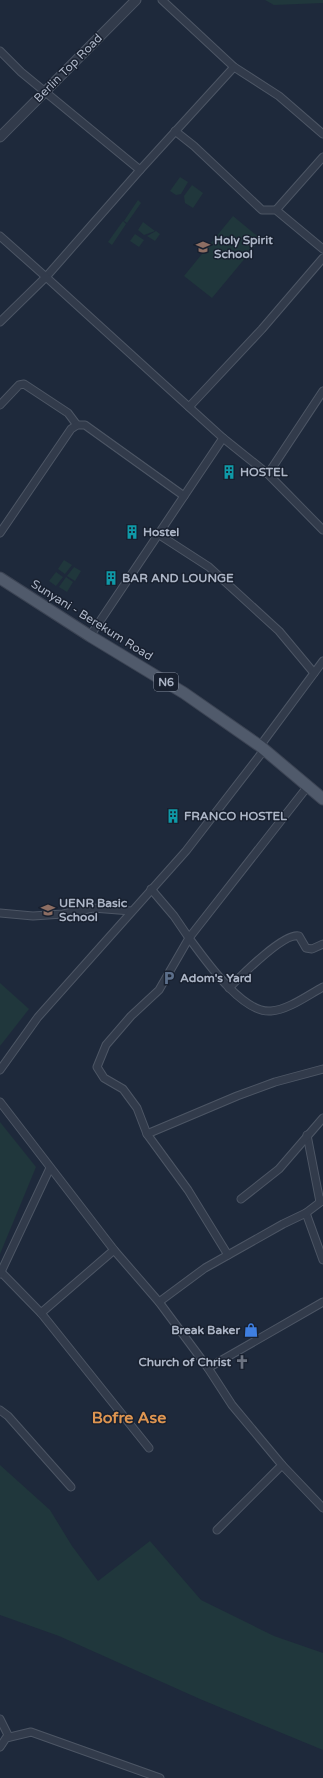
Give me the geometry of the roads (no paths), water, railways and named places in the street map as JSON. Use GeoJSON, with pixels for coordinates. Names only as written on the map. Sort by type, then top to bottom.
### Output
{"type":"FeatureCollection","features":[{"type":"Feature","properties":{"kind":"main road","name":"Sunyani - Berekum Road"},"geometry":{"type":"LineString","coordinates":[[0,578],[184,694],[262,748],[323,799]]}},
{"type":"Feature","properties":{"kind":"street","name":"Berlin Top Road"},"geometry":{"type":"LineString","coordinates":[[0,137],[136,0]]}},
{"type":"Feature","properties":{"kind":"street"},"geometry":{"type":"LineString","coordinates":[[162,0],[234,67],[279,96],[323,134]]}},
{"type":"Feature","properties":{"kind":"street"},"geometry":{"type":"LineString","coordinates":[[0,51],[44,92],[140,170]]}},
{"type":"Feature","properties":{"kind":"street"},"geometry":{"type":"LineString","coordinates":[[0,322],[46,277],[140,170],[234,67]]}},
{"type":"Feature","properties":{"kind":"street"},"geometry":{"type":"LineString","coordinates":[[175,131],[194,146],[262,210],[276,210],[323,249]]}},
{"type":"Feature","properties":{"kind":"street"},"geometry":{"type":"LineString","coordinates":[[276,210],[323,157]]}},
{"type":"Feature","properties":{"kind":"street"},"geometry":{"type":"LineString","coordinates":[[0,236],[222,438],[268,474],[323,530]]}},
{"type":"Feature","properties":{"kind":"street"},"geometry":{"type":"LineString","coordinates":[[189,408],[262,329],[323,258]]}},
{"type":"Feature","properties":{"kind":"street"},"geometry":{"type":"LineString","coordinates":[[0,405],[19,385],[24,384],[68,413],[77,425]]}},
{"type":"Feature","properties":{"kind":"street"},"geometry":{"type":"LineString","coordinates":[[268,474],[323,391]]}},
{"type":"Feature","properties":{"kind":"street"},"geometry":{"type":"LineString","coordinates":[[0,533],[71,429],[77,425],[84,425],[184,496]]}},
{"type":"Feature","properties":{"kind":"street"},"geometry":{"type":"LineString","coordinates":[[90,636],[222,438]]}},
{"type":"Feature","properties":{"kind":"street"},"geometry":{"type":"LineString","coordinates":[[158,534],[208,567],[221,578],[279,631],[315,672],[323,676]]}},
{"type":"Feature","properties":{"kind":"street"},"geometry":{"type":"LineString","coordinates":[[0,1070],[38,1017],[186,851],[262,748],[323,661]]}},
{"type":"Feature","properties":{"kind":"street"},"geometry":{"type":"LineString","coordinates":[[228,1255],[188,1190],[147,1134],[137,1108],[123,1089],[104,1078],[97,1067],[106,1045],[131,1016],[159,990],[189,938],[308,786]]}},
{"type":"Feature","properties":{"kind":"street"},"geometry":{"type":"LineString","coordinates":[[151,889],[174,916],[189,938],[229,988],[254,1008],[270,1012],[287,1006],[323,987]]}},
{"type":"Feature","properties":{"kind":"street"},"geometry":{"type":"LineString","coordinates":[[0,913],[33,916],[63,914],[93,908],[131,911]]}},
{"type":"Feature","properties":{"kind":"street"},"geometry":{"type":"LineString","coordinates":[[229,988],[257,961],[290,936],[299,936],[306,948],[312,949],[323,944]]}},
{"type":"Feature","properties":{"kind":"street"},"geometry":{"type":"LineString","coordinates":[[147,1134],[275,1082],[323,1069]]}},
{"type":"Feature","properties":{"kind":"street"},"geometry":{"type":"LineString","coordinates":[[0,1102],[114,1250],[159,1302],[208,1368],[232,1405],[282,1465],[323,1508]]}},
{"type":"Feature","properties":{"kind":"street"},"geometry":{"type":"LineString","coordinates":[[241,1199],[279,1169],[323,1118]]}},
{"type":"Feature","properties":{"kind":"street"},"geometry":{"type":"LineString","coordinates":[[159,1302],[205,1268],[306,1213],[321,1201],[307,1136]]}},
{"type":"Feature","properties":{"kind":"street"},"geometry":{"type":"LineString","coordinates":[[50,1168],[0,1273],[41,1313],[149,1448]]}},
{"type":"Feature","properties":{"kind":"street"},"geometry":{"type":"LineString","coordinates":[[306,1213],[323,1260]]}},
{"type":"Feature","properties":{"kind":"street"},"geometry":{"type":"LineString","coordinates":[[41,1313],[114,1250]]}},
{"type":"Feature","properties":{"kind":"street"},"geometry":{"type":"LineString","coordinates":[[208,1368],[323,1302]]}},
{"type":"Feature","properties":{"kind":"street"},"geometry":{"type":"LineString","coordinates":[[0,1410],[8,1416],[71,1487]]}},
{"type":"Feature","properties":{"kind":"street"},"geometry":{"type":"LineString","coordinates":[[217,1530],[282,1465]]}},
{"type":"Feature","properties":{"kind":"street"},"geometry":{"type":"LineString","coordinates":[[0,1720],[9,1737]]}},
{"type":"Feature","properties":{"kind":"street"},"geometry":{"type":"LineString","coordinates":[[0,1747],[6,1738],[31,1732],[160,1778]]}},
{"type":"Feature","properties":{"kind":"place","name":"Holy Spirit School"},"geometry":{"type":"Point","coordinates":[203,247]}},
{"type":"Feature","properties":{"kind":"place","name":"HOSTEL"},"geometry":{"type":"Point","coordinates":[229,472]}},
{"type":"Feature","properties":{"kind":"place","name":"Hostel"},"geometry":{"type":"Point","coordinates":[132,532]}},
{"type":"Feature","properties":{"kind":"place","name":"BAR AND LOUNGE"},"geometry":{"type":"Point","coordinates":[111,578]}},
{"type":"Feature","properties":{"kind":"place","name":"FRANCO HOSTEL"},"geometry":{"type":"Point","coordinates":[173,816]}},
{"type":"Feature","properties":{"kind":"place","name":"UENR Basic School"},"geometry":{"type":"Point","coordinates":[48,910]}},
{"type":"Feature","properties":{"kind":"place","name":"Adom's Yard"},"geometry":{"type":"Point","coordinates":[169,978]}},
{"type":"Feature","properties":{"kind":"place","name":"Break Baker"},"geometry":{"type":"Point","coordinates":[251,1330]}},
{"type":"Feature","properties":{"kind":"place","name":"Church of Christ"},"geometry":{"type":"Point","coordinates":[242,1362]}},
{"type":"Feature","properties":{"kind":"district","name":"Bofre Ase"},"geometry":{"type":"Point","coordinates":[129,1417]}}]}
